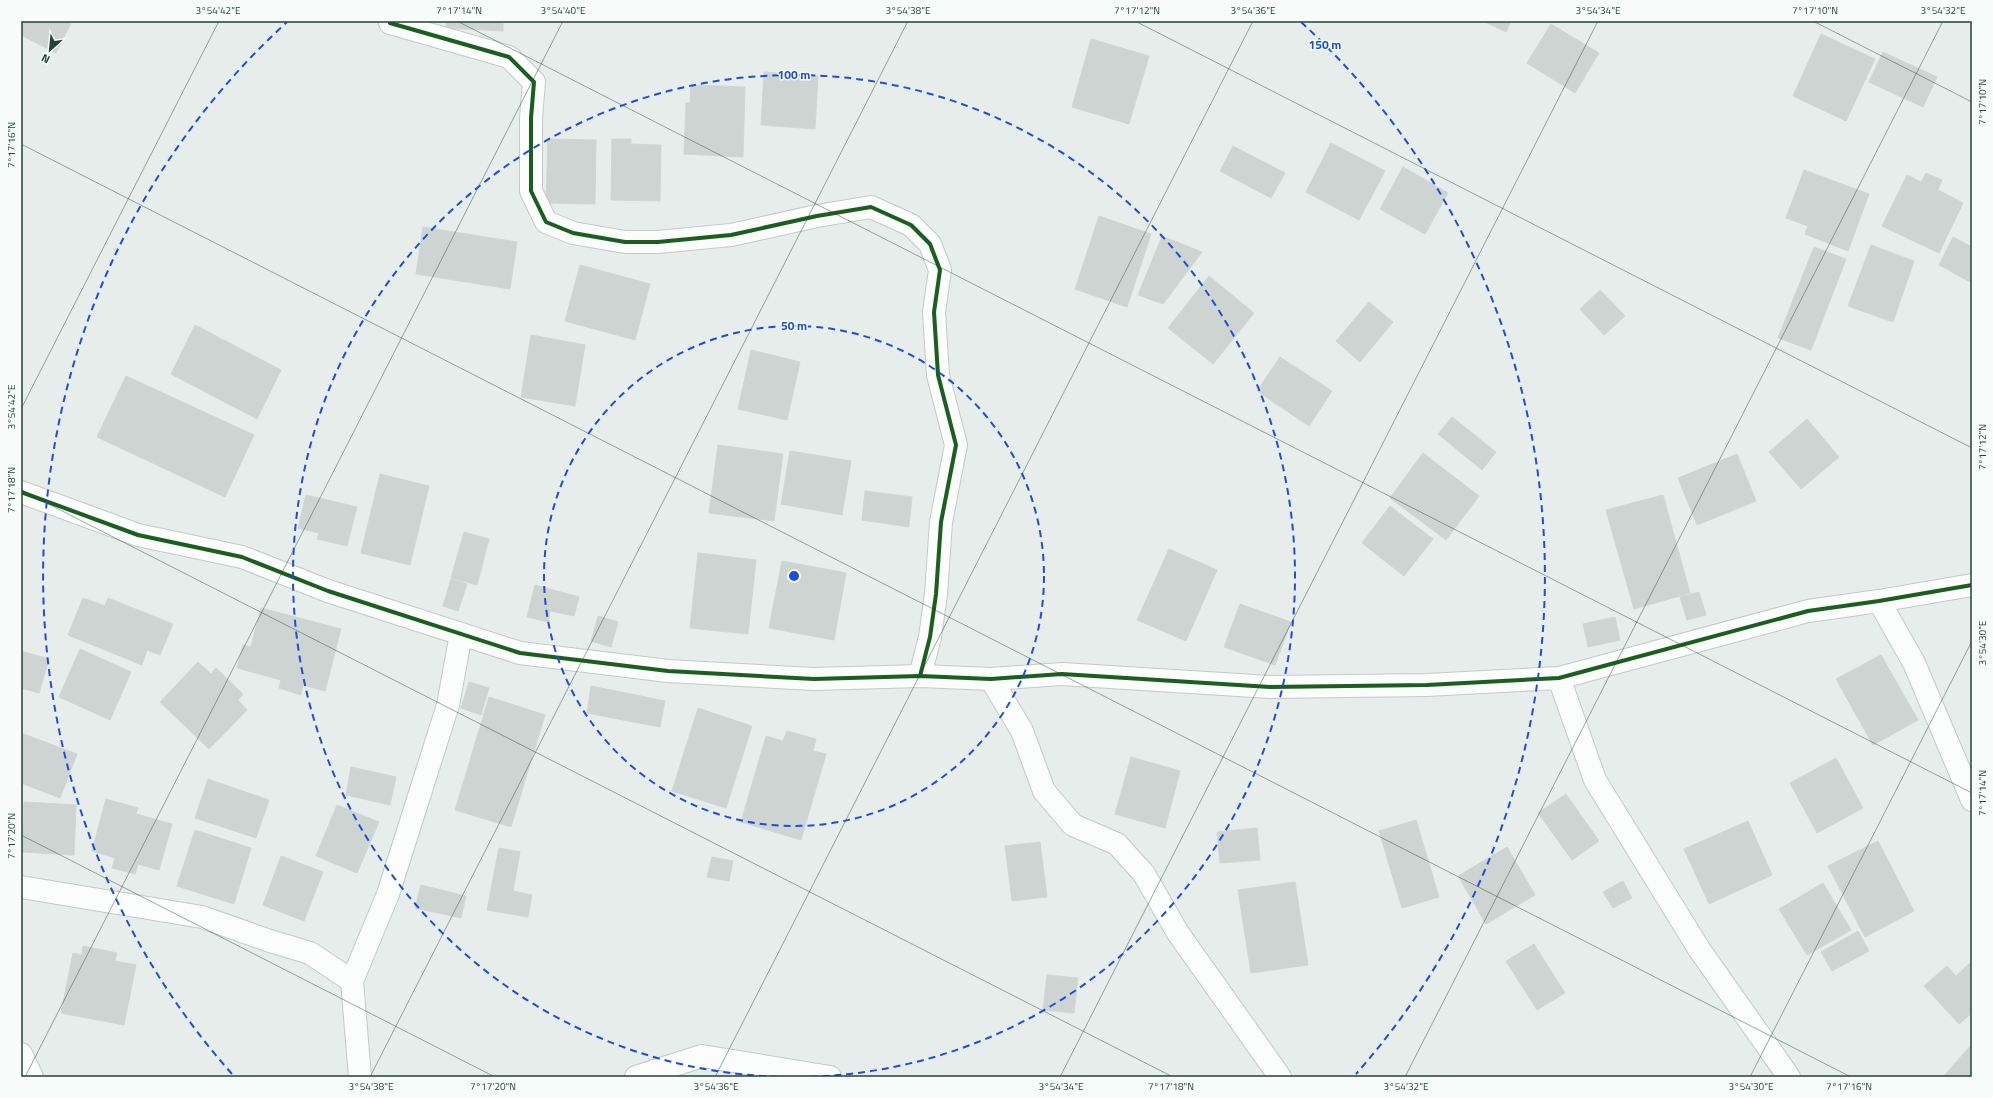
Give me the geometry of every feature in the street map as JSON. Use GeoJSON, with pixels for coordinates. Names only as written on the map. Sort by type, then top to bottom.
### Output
{"type":"FeatureCollection","features":[{"type":"Feature","properties":{"kind":"street"},"geometry":{"type":"LineString","coordinates":[[390,23],[509,57],[523,73],[534,82],[531,118],[531,191],[546,222],[573,233],[625,242],[658,242],[731,235],[817,216],[870,207],[911,225],[930,244],[940,270],[934,312],[938,375],[956,445],[941,522],[936,594],[930,637],[920,676]]}},
{"type":"Feature","properties":{"kind":"street"},"geometry":{"type":"LineString","coordinates":[[21,492],[138,535],[242,557],[328,591],[520,653],[668,671],[814,679],[920,676],[991,678],[1062,674],[1270,687],[1427,685],[1559,678],[1808,611],[1879,601],[1972,585]]}},
{"type":"Feature","properties":{"kind":"street"},"geometry":{"type":"LineString","coordinates":[[1879,601],[1914,663],[1972,800]]}},
{"type":"Feature","properties":{"kind":"street"},"geometry":{"type":"LineString","coordinates":[[360,1077],[352,981],[388,894],[448,705],[461,634]]}},
{"type":"Feature","properties":{"kind":"street"},"geometry":{"type":"LineString","coordinates":[[991,678],[1022,731],[1044,791],[1073,825],[1117,844],[1144,874],[1178,934],[1280,1077]]}},
{"type":"Feature","properties":{"kind":"street"},"geometry":{"type":"LineString","coordinates":[[1559,678],[1595,780],[1700,949],[1789,1077]]}},
{"type":"Feature","properties":{"kind":"street"},"geometry":{"type":"LineString","coordinates":[[21,887],[202,917],[270,941],[310,953],[352,981]]}},
{"type":"Feature","properties":{"kind":"street"},"geometry":{"type":"LineString","coordinates":[[21,1054],[32,1077]]}},
{"type":"Feature","properties":{"kind":"street"},"geometry":{"type":"LineString","coordinates":[[636,1077],[702,1056],[830,1077]]}},
{"type":"Feature","properties":{"kind":"building"},"geometry":{"type":"Polygon","coordinates":[[[21,21],[72,21],[56,53],[21,35],[21,21]]]}},
{"type":"Feature","properties":{"kind":"building"},"geometry":{"type":"Polygon","coordinates":[[[446,21],[503,21],[503,31],[446,28],[446,21]]]}},
{"type":"Feature","properties":{"kind":"building"},"geometry":{"type":"Polygon","coordinates":[[[1483,21],[1511,21],[1506,32],[1483,21]]]}},
{"type":"Feature","properties":{"kind":"building"},"geometry":{"type":"Polygon","coordinates":[[[1551,24],[1599,53],[1575,93],[1527,63],[1551,24]]]}},
{"type":"Feature","properties":{"kind":"building"},"geometry":{"type":"Polygon","coordinates":[[[1821,34],[1875,59],[1846,121],[1793,96],[1821,34]]]}},
{"type":"Feature","properties":{"kind":"building"},"geometry":{"type":"Polygon","coordinates":[[[1091,39],[1149,56],[1129,124],[1072,107],[1091,39]]]}},
{"type":"Feature","properties":{"kind":"building"},"geometry":{"type":"Polygon","coordinates":[[[1883,52],[1937,77],[1923,107],[1869,82],[1883,52]]]}},
{"type":"Feature","properties":{"kind":"building"},"geometry":{"type":"Polygon","coordinates":[[[764,72],[818,76],[815,129],[761,125],[764,72]]]}},
{"type":"Feature","properties":{"kind":"building"},"geometry":{"type":"Polygon","coordinates":[[[691,85],[745,87],[743,157],[684,154],[686,103],[690,103],[691,85]]]}},
{"type":"Feature","properties":{"kind":"building"},"geometry":{"type":"Polygon","coordinates":[[[548,139],[596,140],[595,204],[546,203],[548,139]]]}},
{"type":"Feature","properties":{"kind":"building"},"geometry":{"type":"Polygon","coordinates":[[[612,139],[631,139],[631,144],[661,145],[660,201],[611,200],[612,139]]]}},
{"type":"Feature","properties":{"kind":"building"},"geometry":{"type":"Polygon","coordinates":[[[1331,143],[1385,171],[1359,220],[1306,192],[1331,143]]]}},
{"type":"Feature","properties":{"kind":"building"},"geometry":{"type":"Polygon","coordinates":[[[1233,146],[1285,173],[1271,198],[1220,171],[1233,146]]]}},
{"type":"Feature","properties":{"kind":"building"},"geometry":{"type":"Polygon","coordinates":[[[1403,167],[1448,193],[1425,234],[1380,209],[1403,167]]]}},
{"type":"Feature","properties":{"kind":"building"},"geometry":{"type":"Polygon","coordinates":[[[1804,170],[1869,194],[1848,251],[1805,234],[1808,226],[1786,218],[1804,170]]]}},
{"type":"Feature","properties":{"kind":"building"},"geometry":{"type":"Polygon","coordinates":[[[1926,173],[1942,180],[1938,190],[1963,203],[1939,253],[1882,226],[1907,175],[1921,182],[1926,173]]]}},
{"type":"Feature","properties":{"kind":"building"},"geometry":{"type":"Polygon","coordinates":[[[1099,216],[1151,234],[1127,307],[1075,289],[1099,216]]]}},
{"type":"Feature","properties":{"kind":"building"},"geometry":{"type":"Polygon","coordinates":[[[423,227],[517,242],[510,289],[416,274],[423,227]]]}},
{"type":"Feature","properties":{"kind":"building"},"geometry":{"type":"Polygon","coordinates":[[[1162,236],[1202,252],[1163,304],[1138,295],[1162,236]]]}},
{"type":"Feature","properties":{"kind":"building"},"geometry":{"type":"Polygon","coordinates":[[[1953,237],[1972,247],[1972,283],[1939,265],[1953,237]]]}},
{"type":"Feature","properties":{"kind":"building"},"geometry":{"type":"Polygon","coordinates":[[[1871,245],[1914,261],[1893,322],[1848,306],[1871,245]]]}},
{"type":"Feature","properties":{"kind":"building"},"geometry":{"type":"Polygon","coordinates":[[[1814,247],[1846,259],[1811,350],[1778,338],[1814,247]]]}},
{"type":"Feature","properties":{"kind":"building"},"geometry":{"type":"Polygon","coordinates":[[[580,265],[650,284],[635,340],[565,321],[580,265]]]}},
{"type":"Feature","properties":{"kind":"building"},"geometry":{"type":"Polygon","coordinates":[[[1209,276],[1254,313],[1213,364],[1168,328],[1209,276]]]}},
{"type":"Feature","properties":{"kind":"building"},"geometry":{"type":"Polygon","coordinates":[[[1600,290],[1625,316],[1604,335],[1580,309],[1600,290]]]}},
{"type":"Feature","properties":{"kind":"building"},"geometry":{"type":"Polygon","coordinates":[[[1369,302],[1393,322],[1360,362],[1336,341],[1369,302]]]}},
{"type":"Feature","properties":{"kind":"building"},"geometry":{"type":"Polygon","coordinates":[[[195,325],[281,370],[257,419],[171,374],[195,325]]]}},
{"type":"Feature","properties":{"kind":"building"},"geometry":{"type":"Polygon","coordinates":[[[531,335],[585,345],[575,406],[521,397],[531,335]]]}},
{"type":"Feature","properties":{"kind":"building"},"geometry":{"type":"Polygon","coordinates":[[[751,350],[800,362],[787,420],[738,409],[751,350]]]}},
{"type":"Feature","properties":{"kind":"building"},"geometry":{"type":"Polygon","coordinates":[[[1280,357],[1332,391],[1309,426],[1257,391],[1280,357]]]}},
{"type":"Feature","properties":{"kind":"building"},"geometry":{"type":"Polygon","coordinates":[[[126,376],[254,435],[225,497],[97,437],[126,376]]]}},
{"type":"Feature","properties":{"kind":"building"},"geometry":{"type":"Polygon","coordinates":[[[1452,417],[1496,452],[1482,470],[1438,434],[1452,417]]]}},
{"type":"Feature","properties":{"kind":"building"},"geometry":{"type":"Polygon","coordinates":[[[1807,419],[1839,457],[1801,489],[1769,452],[1807,419]]]}},
{"type":"Feature","properties":{"kind":"building"},"geometry":{"type":"Polygon","coordinates":[[[718,445],[783,454],[774,521],[709,513],[718,445]]]}},
{"type":"Feature","properties":{"kind":"building"},"geometry":{"type":"Polygon","coordinates":[[[790,451],[851,461],[842,515],[781,504],[790,451]]]}},
{"type":"Feature","properties":{"kind":"building"},"geometry":{"type":"Polygon","coordinates":[[[1423,453],[1479,496],[1446,540],[1390,498],[1423,453]]]}},
{"type":"Feature","properties":{"kind":"building"},"geometry":{"type":"Polygon","coordinates":[[[1737,454],[1756,501],[1697,525],[1678,478],[1737,454]]]}},
{"type":"Feature","properties":{"kind":"building"},"geometry":{"type":"Polygon","coordinates":[[[380,474],[429,486],[410,565],[361,553],[380,474]]]}},
{"type":"Feature","properties":{"kind":"building"},"geometry":{"type":"Polygon","coordinates":[[[865,491],[912,497],[909,527],[862,520],[865,491]]]}},
{"type":"Feature","properties":{"kind":"building"},"geometry":{"type":"Polygon","coordinates":[[[306,495],[357,507],[347,546],[317,539],[319,533],[298,528],[306,495]]]}},
{"type":"Feature","properties":{"kind":"building"},"geometry":{"type":"Polygon","coordinates":[[[1663,495],[1690,593],[1634,609],[1606,510],[1663,495]]]}},
{"type":"Feature","properties":{"kind":"building"},"geometry":{"type":"Polygon","coordinates":[[[1390,506],[1433,539],[1404,576],[1362,543],[1390,506]]]}},
{"type":"Feature","properties":{"kind":"building"},"geometry":{"type":"Polygon","coordinates":[[[464,532],[489,539],[477,585],[451,578],[464,532]]]}},
{"type":"Feature","properties":{"kind":"building"},"geometry":{"type":"Polygon","coordinates":[[[1169,549],[1217,570],[1186,641],[1137,620],[1169,549]]]}},
{"type":"Feature","properties":{"kind":"building"},"geometry":{"type":"Polygon","coordinates":[[[698,553],[756,560],[748,634],[690,628],[698,553]]]}},
{"type":"Feature","properties":{"kind":"building"},"geometry":{"type":"Polygon","coordinates":[[[782,561],[846,573],[834,640],[769,628],[782,561]]]}},
{"type":"Feature","properties":{"kind":"building"},"geometry":{"type":"Polygon","coordinates":[[[451,579],[467,584],[458,611],[443,606],[451,579]]]}},
{"type":"Feature","properties":{"kind":"building"},"geometry":{"type":"Polygon","coordinates":[[[535,585],[579,597],[574,616],[550,611],[548,622],[527,617],[535,585]]]}},
{"type":"Feature","properties":{"kind":"building"},"geometry":{"type":"Polygon","coordinates":[[[1699,592],[1706,615],[1687,620],[1680,597],[1699,592]]]}},
{"type":"Feature","properties":{"kind":"building"},"geometry":{"type":"Polygon","coordinates":[[[83,598],[105,606],[108,598],[173,624],[160,655],[147,650],[142,665],[68,635],[83,598]]]}},
{"type":"Feature","properties":{"kind":"building"},"geometry":{"type":"Polygon","coordinates":[[[1240,604],[1291,622],[1275,665],[1224,647],[1240,604]]]}},
{"type":"Feature","properties":{"kind":"building"},"geometry":{"type":"Polygon","coordinates":[[[261,608],[341,629],[325,691],[303,685],[301,695],[279,688],[281,680],[237,668],[243,645],[251,647],[261,608]]]}},
{"type":"Feature","properties":{"kind":"building"},"geometry":{"type":"Polygon","coordinates":[[[598,616],[618,622],[611,647],[591,641],[598,616]]]}},
{"type":"Feature","properties":{"kind":"building"},"geometry":{"type":"Polygon","coordinates":[[[1615,617],[1620,640],[1588,647],[1583,624],[1615,617]]]}},
{"type":"Feature","properties":{"kind":"building"},"geometry":{"type":"Polygon","coordinates":[[[80,649],[131,672],[110,720],[59,697],[80,649]]]}},
{"type":"Feature","properties":{"kind":"building"},"geometry":{"type":"Polygon","coordinates":[[[21,651],[49,659],[39,693],[21,688],[21,651]]]}},
{"type":"Feature","properties":{"kind":"building"},"geometry":{"type":"Polygon","coordinates":[[[1881,655],[1918,720],[1873,745],[1836,679],[1881,655]]]}},
{"type":"Feature","properties":{"kind":"building"},"geometry":{"type":"Polygon","coordinates":[[[198,662],[211,674],[216,668],[243,694],[238,700],[247,710],[209,749],[160,702],[198,662]]]}},
{"type":"Feature","properties":{"kind":"building"},"geometry":{"type":"Polygon","coordinates":[[[469,682],[489,688],[481,715],[461,708],[469,682]]]}},
{"type":"Feature","properties":{"kind":"building"},"geometry":{"type":"Polygon","coordinates":[[[591,686],[665,701],[660,727],[587,713],[591,686]]]}},
{"type":"Feature","properties":{"kind":"building"},"geometry":{"type":"Polygon","coordinates":[[[489,697],[545,715],[511,827],[455,810],[489,697]]]}},
{"type":"Feature","properties":{"kind":"building"},"geometry":{"type":"Polygon","coordinates":[[[698,708],[752,726],[726,808],[672,791],[698,708]]]}},
{"type":"Feature","properties":{"kind":"building"},"geometry":{"type":"Polygon","coordinates":[[[787,731],[816,739],[813,751],[826,754],[801,840],[741,822],[766,736],[783,741],[787,731]]]}},
{"type":"Feature","properties":{"kind":"building"},"geometry":{"type":"Polygon","coordinates":[[[21,733],[77,754],[60,798],[21,783],[21,733]]]}},
{"type":"Feature","properties":{"kind":"building"},"geometry":{"type":"Polygon","coordinates":[[[1131,757],[1180,771],[1165,828],[1115,814],[1131,757]]]}},
{"type":"Feature","properties":{"kind":"building"},"geometry":{"type":"Polygon","coordinates":[[[1836,758],[1863,808],[1817,833],[1790,783],[1836,758]]]}},
{"type":"Feature","properties":{"kind":"building"},"geometry":{"type":"Polygon","coordinates":[[[351,767],[396,777],[390,805],[346,795],[351,767]]]}},
{"type":"Feature","properties":{"kind":"building"},"geometry":{"type":"Polygon","coordinates":[[[208,779],[269,800],[256,838],[195,818],[208,779]]]}},
{"type":"Feature","properties":{"kind":"building"},"geometry":{"type":"Polygon","coordinates":[[[1566,794],[1599,841],[1572,860],[1538,813],[1566,794]]]}},
{"type":"Feature","properties":{"kind":"building"},"geometry":{"type":"Polygon","coordinates":[[[106,799],[138,808],[136,814],[172,824],[159,870],[138,864],[135,874],[112,868],[115,858],[92,851],[106,799]]]}},
{"type":"Feature","properties":{"kind":"building"},"geometry":{"type":"Polygon","coordinates":[[[24,802],[76,805],[74,855],[22,852],[24,802]]]}},
{"type":"Feature","properties":{"kind":"building"},"geometry":{"type":"Polygon","coordinates":[[[337,805],[379,822],[357,873],[316,856],[337,805]]]}},
{"type":"Feature","properties":{"kind":"building"},"geometry":{"type":"Polygon","coordinates":[[[1416,820],[1439,897],[1402,908],[1379,831],[1416,820]]]}},
{"type":"Feature","properties":{"kind":"building"},"geometry":{"type":"Polygon","coordinates":[[[1748,821],[1772,875],[1709,904],[1684,849],[1748,821]]]}},
{"type":"Feature","properties":{"kind":"building"},"geometry":{"type":"Polygon","coordinates":[[[1257,828],[1260,860],[1220,863],[1217,832],[1257,828]]]}},
{"type":"Feature","properties":{"kind":"building"},"geometry":{"type":"Polygon","coordinates":[[[195,830],[251,848],[234,904],[177,886],[195,830]]]}},
{"type":"Feature","properties":{"kind":"building"},"geometry":{"type":"Polygon","coordinates":[[[1878,841],[1914,911],[1865,937],[1828,866],[1878,841]]]}},
{"type":"Feature","properties":{"kind":"building"},"geometry":{"type":"Polygon","coordinates":[[[1040,842],[1047,897],[1012,901],[1005,846],[1040,842]]]}},
{"type":"Feature","properties":{"kind":"building"},"geometry":{"type":"Polygon","coordinates":[[[1507,847],[1535,895],[1486,924],[1458,876],[1507,847]]]}},
{"type":"Feature","properties":{"kind":"building"},"geometry":{"type":"Polygon","coordinates":[[[499,848],[520,852],[513,891],[532,895],[528,917],[487,910],[499,848]]]}},
{"type":"Feature","properties":{"kind":"building"},"geometry":{"type":"Polygon","coordinates":[[[281,856],[323,872],[304,921],[263,905],[281,856]]]}},
{"type":"Feature","properties":{"kind":"building"},"geometry":{"type":"Polygon","coordinates":[[[712,857],[733,861],[729,881],[707,877],[712,857]]]}},
{"type":"Feature","properties":{"kind":"building"},"geometry":{"type":"Polygon","coordinates":[[[1623,881],[1632,898],[1613,908],[1603,892],[1623,881]]]}},
{"type":"Feature","properties":{"kind":"building"},"geometry":{"type":"Polygon","coordinates":[[[1295,882],[1308,965],[1251,973],[1238,890],[1295,882]]]}},
{"type":"Feature","properties":{"kind":"building"},"geometry":{"type":"Polygon","coordinates":[[[1823,883],[1851,930],[1807,955],[1779,909],[1823,883]]]}},
{"type":"Feature","properties":{"kind":"building"},"geometry":{"type":"Polygon","coordinates":[[[421,885],[466,896],[461,918],[415,908],[421,885]]]}},
{"type":"Feature","properties":{"kind":"building"},"geometry":{"type":"Polygon","coordinates":[[[1858,931],[1869,951],[1832,971],[1821,952],[1858,931]]]}},
{"type":"Feature","properties":{"kind":"building"},"geometry":{"type":"Polygon","coordinates":[[[1534,944],[1565,993],[1537,1010],[1506,961],[1534,944]]]}},
{"type":"Feature","properties":{"kind":"building"},"geometry":{"type":"Polygon","coordinates":[[[83,946],[117,953],[115,961],[136,965],[124,1025],[61,1013],[73,953],[82,955],[83,946]]]}},
{"type":"Feature","properties":{"kind":"building"},"geometry":{"type":"Polygon","coordinates":[[[1972,961],[1972,1013],[1959,1024],[1924,986],[1947,966],[1956,976],[1972,961]]]}},
{"type":"Feature","properties":{"kind":"building"},"geometry":{"type":"Polygon","coordinates":[[[1047,975],[1078,978],[1074,1013],[1043,1010],[1047,975]]]}},
{"type":"Feature","properties":{"kind":"building"},"geometry":{"type":"Polygon","coordinates":[[[1972,1044],[1972,1077],[1943,1077],[1972,1044]]]}},
{"type":"Feature","properties":{"kind":"cycle path"},"geometry":{"type":"LineString","coordinates":[[390,23],[509,57],[534,82],[531,118],[531,191],[546,222],[573,233],[625,242],[658,242],[731,235],[817,216],[871,207],[911,225],[930,244],[940,270],[934,312],[938,375],[956,445],[941,522],[936,594],[930,637],[920,676]]}},
{"type":"Feature","properties":{"kind":"cycle path"},"geometry":{"type":"LineString","coordinates":[[21,492],[138,535],[242,557],[328,591],[520,653],[668,671],[814,679],[920,676],[991,679],[1062,674],[1270,687],[1427,685],[1559,678],[1808,611],[1879,601],[1972,585]]}}]}
